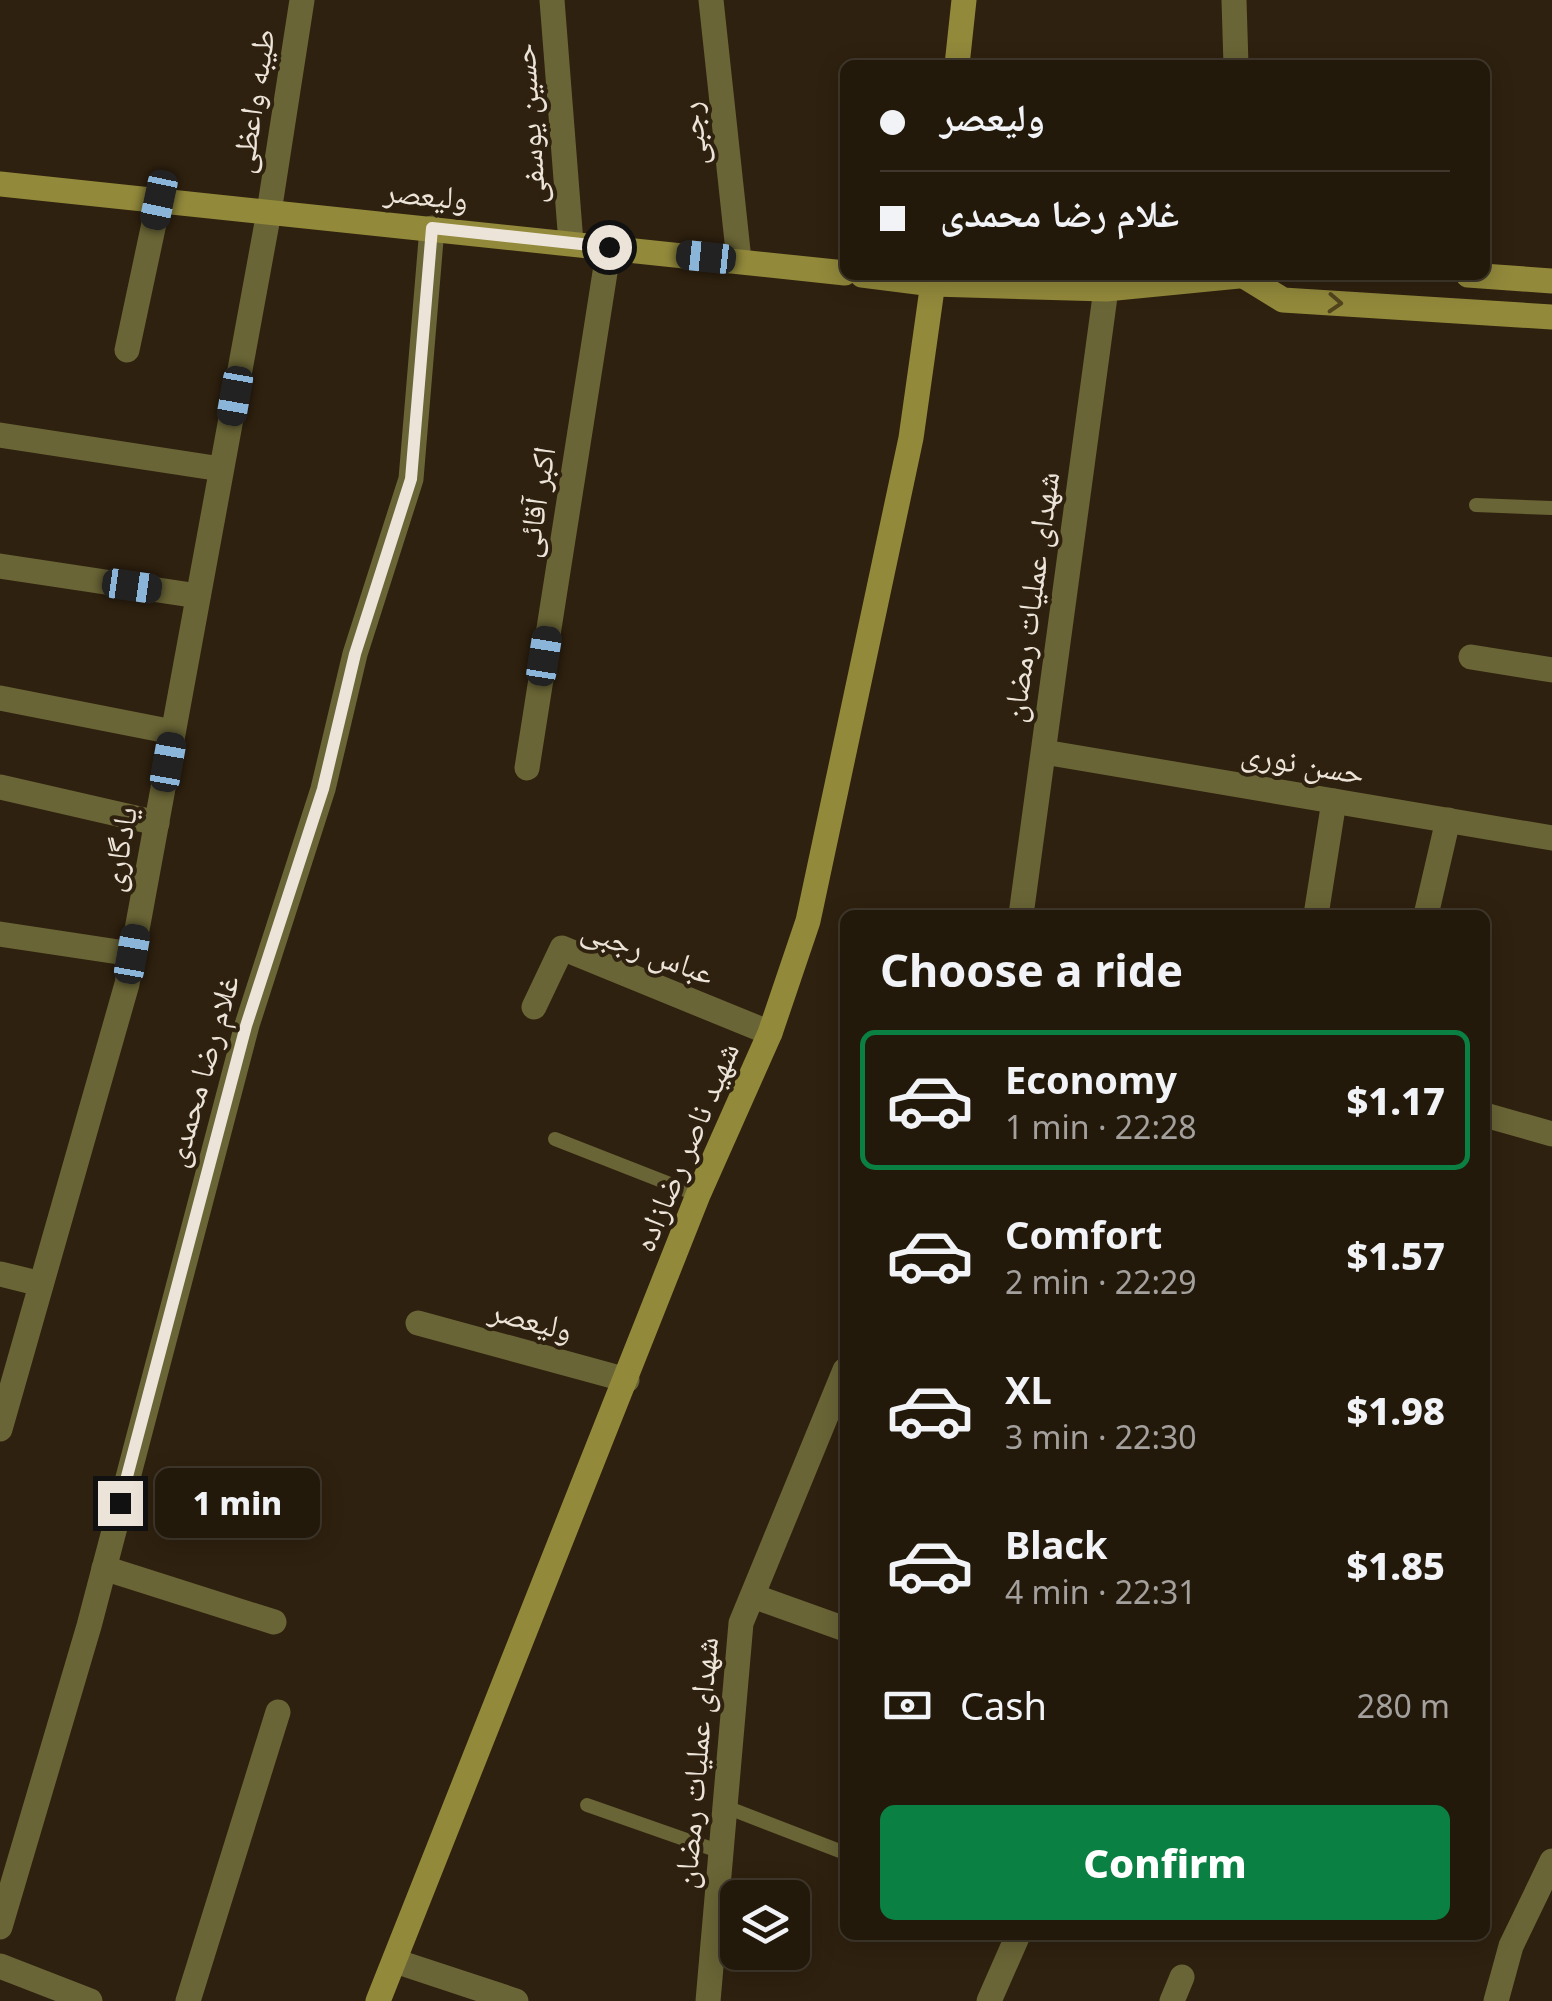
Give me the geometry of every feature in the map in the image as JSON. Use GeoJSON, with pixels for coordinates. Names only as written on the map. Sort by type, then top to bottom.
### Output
{"type":"FeatureCollection","features":[{"type":"Feature","properties":{"kind":"street","name":"طیبه واعظی"},"geometry":{"type":"LineString","coordinates":[[268,212],[302,0]]}},
{"type":"Feature","properties":{"kind":"street","name":"حسین یوسفی"},"geometry":{"type":"LineString","coordinates":[[552,0],[570,243]]}},
{"type":"Feature","properties":{"kind":"street","name":"رجبی"},"geometry":{"type":"LineString","coordinates":[[711,0],[739,260]]}},
{"type":"Feature","properties":{"kind":"street"},"geometry":{"type":"LineString","coordinates":[[958,60],[964,0]]}},
{"type":"Feature","properties":{"kind":"street"},"geometry":{"type":"LineString","coordinates":[[1234,0],[1236,60]]}},
{"type":"Feature","properties":{"kind":"street","name":"ولیعصر"},"geometry":{"type":"LineString","coordinates":[[0,184],[840,272]]}},
{"type":"Feature","properties":{"kind":"street"},"geometry":{"type":"LineString","coordinates":[[127,350],[159,200]]}},
{"type":"Feature","properties":{"kind":"street","name":"یادگاری"},"geometry":{"type":"LineString","coordinates":[[0,1429],[132,954],[268,212]]}},
{"type":"Feature","properties":{"kind":"street","name":"غلام رضا محمدی"},"geometry":{"type":"LineString","coordinates":[[0,1927],[104,1568],[246,1026],[323,789],[355,654],[411,479],[432,228]]}},
{"type":"Feature","properties":{"kind":"street","name":"اکبر آقائی"},"geometry":{"type":"LineString","coordinates":[[527,768],[609,247]]}},
{"type":"Feature","properties":{"kind":"street"},"geometry":{"type":"LineString","coordinates":[[1490,277],[1552,281]]}},
{"type":"Feature","properties":{"kind":"street","name":"شهید ناصر رضازاده"},"geometry":{"type":"LineString","coordinates":[[378,2001],[698,1195],[770,1033],[816,883],[910,438],[934,280]]}},
{"type":"Feature","properties":{"kind":"street"},"geometry":{"type":"LineString","coordinates":[[953,280],[1106,288],[1199,280]]}},
{"type":"Feature","properties":{"kind":"street"},"geometry":{"type":"LineString","coordinates":[[1252,280],[1282,300],[1552,317]]}},
{"type":"Feature","properties":{"kind":"street","name":"شهدای عملیات رمضان"},"geometry":{"type":"LineString","coordinates":[[1030,910],[1044,752],[1106,288]]}},
{"type":"Feature","properties":{"kind":"street"},"geometry":{"type":"LineString","coordinates":[[0,436],[222,469]]}},
{"type":"Feature","properties":{"kind":"street"},"geometry":{"type":"LineString","coordinates":[[0,566],[198,596]]}},
{"type":"Feature","properties":{"kind":"street"},"geometry":{"type":"LineString","coordinates":[[1472,657],[1552,670]]}},
{"type":"Feature","properties":{"kind":"street"},"geometry":{"type":"LineString","coordinates":[[0,698],[173,732]]}},
{"type":"Feature","properties":{"kind":"street","name":"حسن نوری"},"geometry":{"type":"LineString","coordinates":[[1044,752],[1552,838]]}},
{"type":"Feature","properties":{"kind":"street"},"geometry":{"type":"LineString","coordinates":[[0,787],[156,823]]}},
{"type":"Feature","properties":{"kind":"street"},"geometry":{"type":"LineString","coordinates":[[1317,910],[1334,801]]}},
{"type":"Feature","properties":{"kind":"street"},"geometry":{"type":"LineString","coordinates":[[1427,910],[1448,820]]}},
{"type":"Feature","properties":{"kind":"street"},"geometry":{"type":"LineString","coordinates":[[0,934],[132,954]]}},
{"type":"Feature","properties":{"kind":"street","name":"عباس رجبی"},"geometry":{"type":"LineString","coordinates":[[534,1007],[562,948],[770,1033]]}},
{"type":"Feature","properties":{"kind":"street"},"geometry":{"type":"LineString","coordinates":[[1490,1117],[1552,1134]]}},
{"type":"Feature","properties":{"kind":"street"},"geometry":{"type":"LineString","coordinates":[[0,1274],[41,1284]]}},
{"type":"Feature","properties":{"kind":"street","name":"ولیعصر"},"geometry":{"type":"LineString","coordinates":[[418,1323],[627,1380]]}},
{"type":"Feature","properties":{"kind":"street","name":"شهدای عملیات رمضان"},"geometry":{"type":"LineString","coordinates":[[708,2001],[741,1623],[840,1382]]}},
{"type":"Feature","properties":{"kind":"street"},"geometry":{"type":"LineString","coordinates":[[104,1568],[274,1622]]}},
{"type":"Feature","properties":{"kind":"street"},"geometry":{"type":"LineString","coordinates":[[752,1596],[840,1626]]}},
{"type":"Feature","properties":{"kind":"street"},"geometry":{"type":"LineString","coordinates":[[188,2001],[278,1712]]}},
{"type":"Feature","properties":{"kind":"street"},"geometry":{"type":"LineString","coordinates":[[1496,2001],[1511,1946],[1552,1862]]}},
{"type":"Feature","properties":{"kind":"street"},"geometry":{"type":"LineString","coordinates":[[989,2001],[1016,1940]]}},
{"type":"Feature","properties":{"kind":"street"},"geometry":{"type":"LineString","coordinates":[[395,1961],[516,2001]]}},
{"type":"Feature","properties":{"kind":"street"},"geometry":{"type":"LineString","coordinates":[[0,1966],[90,2001]]}},
{"type":"Feature","properties":{"kind":"lane"},"geometry":{"type":"LineString","coordinates":[[1476,505],[1552,508]]}},
{"type":"Feature","properties":{"kind":"lane"},"geometry":{"type":"LineString","coordinates":[[554,1140],[698,1195]]}},
{"type":"Feature","properties":{"kind":"lane"},"geometry":{"type":"LineString","coordinates":[[587,1805],[721,1852]]}},
{"type":"Feature","properties":{"kind":"lane"},"geometry":{"type":"LineString","coordinates":[[726,1807],[840,1851]]}},
{"type":"Feature","properties":{"kind":"route"},"geometry":{"type":"LineString","coordinates":[[120,1503],[246,1026],[323,789],[355,654],[411,479],[432,228],[609,247]]}}]}
